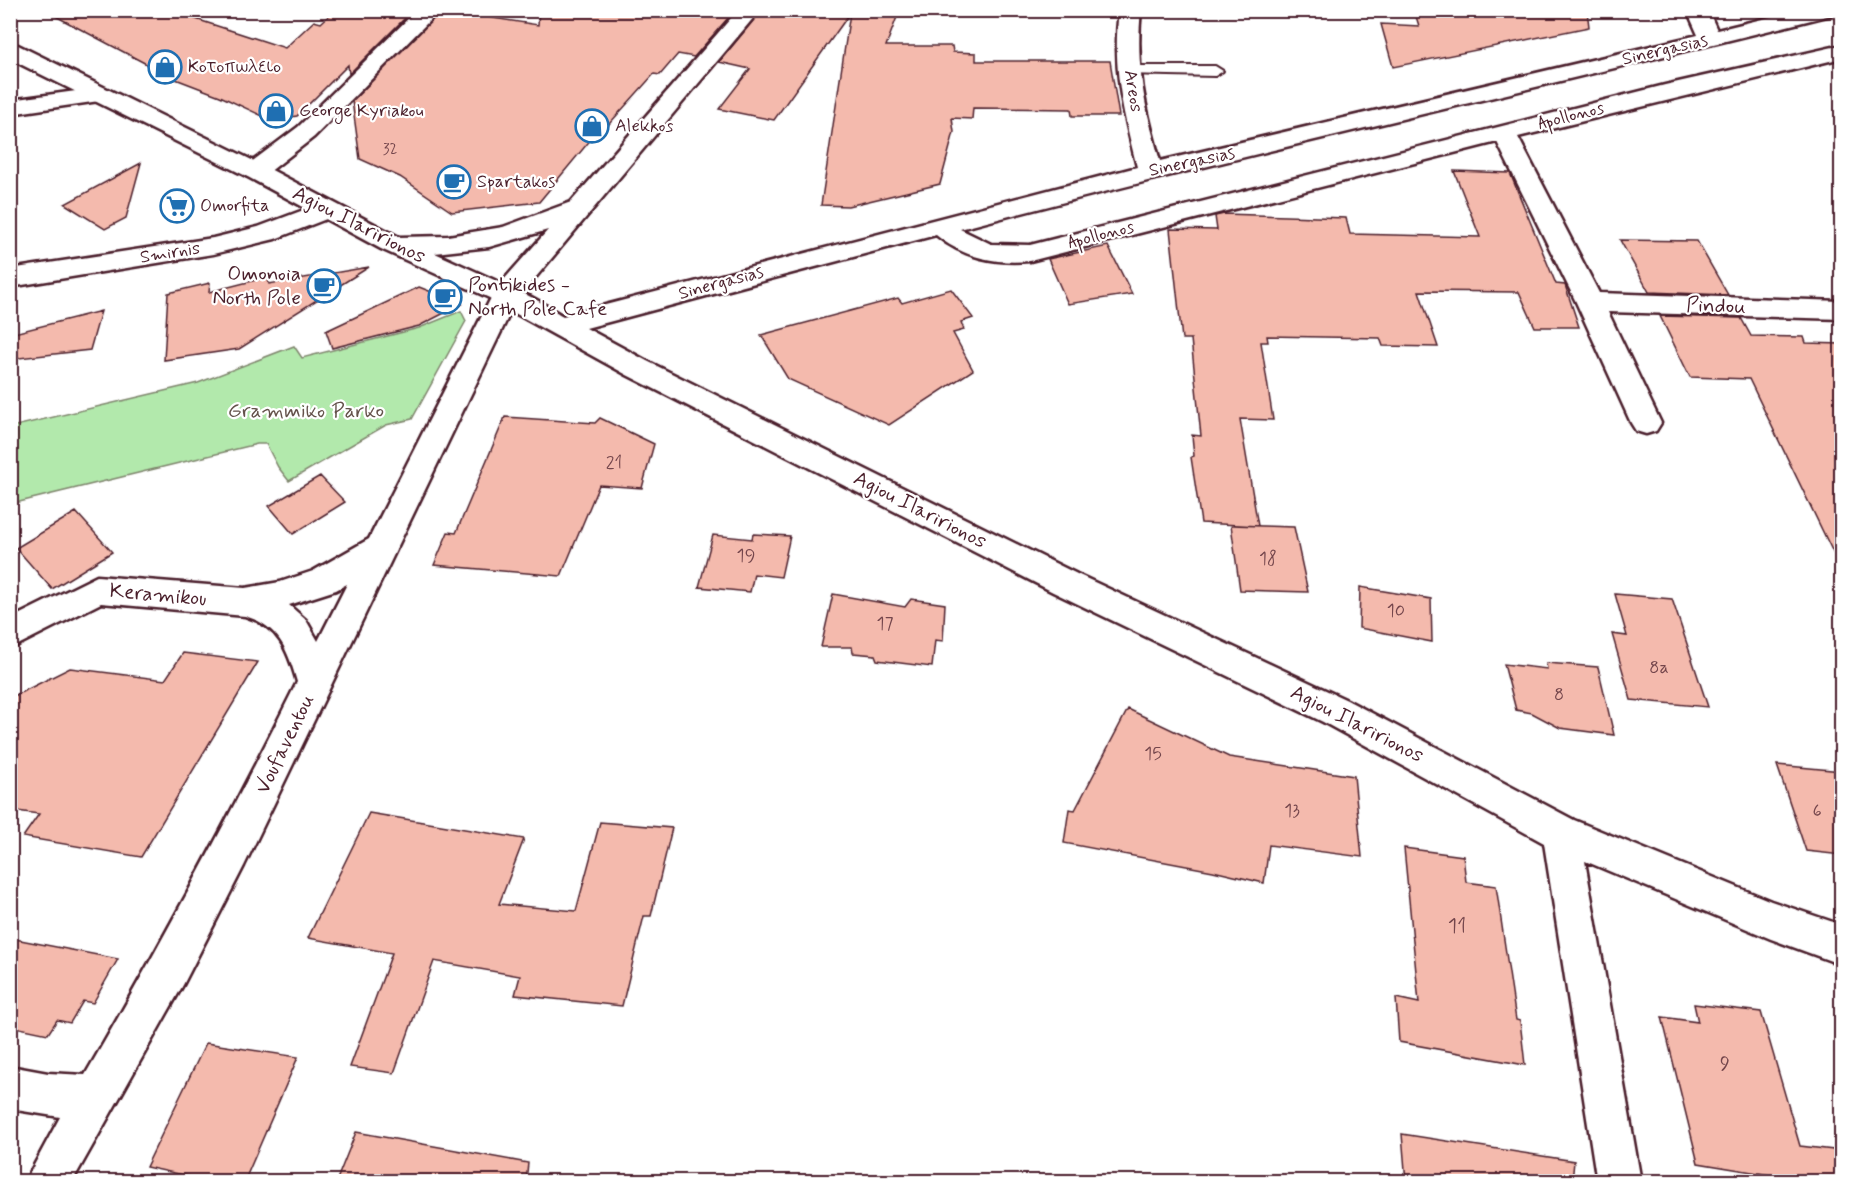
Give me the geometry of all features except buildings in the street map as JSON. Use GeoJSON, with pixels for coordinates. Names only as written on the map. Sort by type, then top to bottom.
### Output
{"type":"FeatureCollection","features":[{"type":"Feature","properties":{"kind":"street"},"geometry":{"type":"LineString","coordinates":[[255,171],[306,132],[430,10]]}},
{"type":"Feature","properties":{"kind":"street","name":"Voufaventou"},"geometry":{"type":"LineString","coordinates":[[46,1182],[174,961],[315,683],[505,296],[750,10]]}},
{"type":"Feature","properties":{"kind":"street","name":"Areos"},"geometry":{"type":"LineString","coordinates":[[1130,10],[1127,36],[1130,92],[1150,171]]}},
{"type":"Feature","properties":{"kind":"street"},"geometry":{"type":"LineString","coordinates":[[1697,10],[1711,39]]}},
{"type":"Feature","properties":{"kind":"street","name":"Sinergasias"},"geometry":{"type":"LineString","coordinates":[[559,326],[1150,171],[1711,39],[1823,38],[1828,10]]}},
{"type":"Feature","properties":{"kind":"street","name":"Apollonos"},"geometry":{"type":"LineString","coordinates":[[939,225],[960,243],[973,249],[999,254],[1030,253],[1504,134],[1823,38]]}},
{"type":"Feature","properties":{"kind":"street","name":"Agiou Ilaririonos"},"geometry":{"type":"LineString","coordinates":[[10,50],[255,171],[390,243],[505,296],[559,326],[1065,583],[1335,711],[1561,832],[1771,920],[1842,945]]}},
{"type":"Feature","properties":{"kind":"street"},"geometry":{"type":"LineString","coordinates":[[10,107],[98,95]]}},
{"type":"Feature","properties":{"kind":"street"},"geometry":{"type":"LineString","coordinates":[[1504,134],[1590,302],[1646,423]]}},
{"type":"Feature","properties":{"kind":"street"},"geometry":{"type":"LineString","coordinates":[[1250,149],[1302,183]]}},
{"type":"Feature","properties":{"kind":"street"},"geometry":{"type":"LineString","coordinates":[[390,243],[451,245],[505,237],[541,225],[581,206]]}},
{"type":"Feature","properties":{"kind":"street","name":"Smirnis"},"geometry":{"type":"LineString","coordinates":[[10,278],[213,246],[266,232],[325,210]]}},
{"type":"Feature","properties":{"kind":"street","name":"Pindou"},"geometry":{"type":"LineString","coordinates":[[1590,302],[1842,310]]}},
{"type":"Feature","properties":{"kind":"street","name":"Keramikou"},"geometry":{"type":"LineString","coordinates":[[245,602],[280,595],[324,581],[380,548]]}},
{"type":"Feature","properties":{"kind":"street","name":"Keramikou"},"geometry":{"type":"LineString","coordinates":[[10,635],[97,589],[245,602],[265,607],[284,618],[297,634],[307,652],[315,683]]}},
{"type":"Feature","properties":{"kind":"street"},"geometry":{"type":"LineString","coordinates":[[1561,832],[1618,1182]]}},
{"type":"Feature","properties":{"kind":"street"},"geometry":{"type":"LineString","coordinates":[[10,1087],[48,1095],[96,1097]]}},
{"type":"Feature","properties":{"kind":"lane"},"geometry":{"type":"LineString","coordinates":[[1129,71],[1215,71]]}},
{"type":"Feature","properties":{"kind":"green space","name":"Grammiko Parko"},"geometry":{"type":"Polygon","coordinates":[[[461,311],[466,321],[412,419],[386,425],[289,481],[278,467],[266,444],[257,444],[11,504],[11,427],[198,383],[294,346],[302,358],[419,328],[461,311]]]}},
{"type":"Feature","properties":{"kind":"place","name":"Κοτοπωλειο"},"geometry":{"type":"Point","coordinates":[165,67]}},
{"type":"Feature","properties":{"kind":"place","name":"George Kyriakou"},"geometry":{"type":"Point","coordinates":[276,111]}},
{"type":"Feature","properties":{"kind":"place","name":"Alekkos"},"geometry":{"type":"Point","coordinates":[592,126]}},
{"type":"Feature","properties":{"kind":"place","name":"Spartakos"},"geometry":{"type":"Point","coordinates":[454,182]}},
{"type":"Feature","properties":{"kind":"place","name":"Omorfita"},"geometry":{"type":"Point","coordinates":[177,206]}},
{"type":"Feature","properties":{"kind":"place","name":"Omonoia North Pole"},"geometry":{"type":"Point","coordinates":[324,286]}},
{"type":"Feature","properties":{"kind":"place","name":"Pontikides - North Pole Cafe"},"geometry":{"type":"Point","coordinates":[445,297]}}]}
